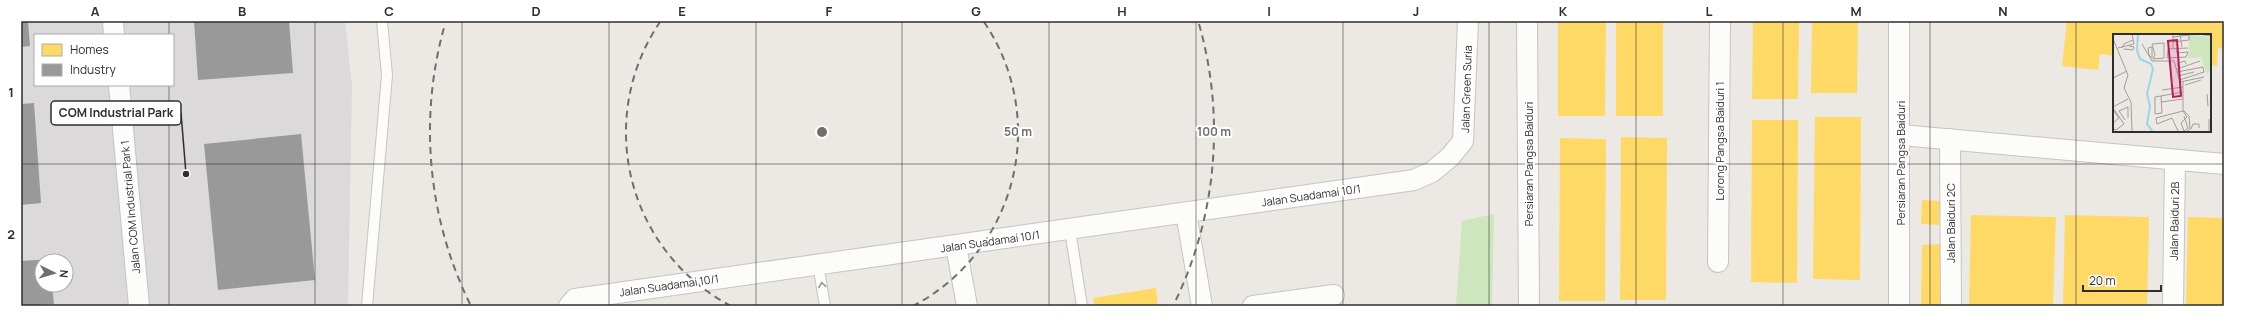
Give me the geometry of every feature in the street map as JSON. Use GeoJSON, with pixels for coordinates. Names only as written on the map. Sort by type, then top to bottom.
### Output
{"type":"FeatureCollection","features":[{"type":"Feature","properties":{"kind":"street"},"geometry":{"type":"LineString","coordinates":[[113,21],[114,34]]}},
{"type":"Feature","properties":{"kind":"street","name":"Jalan Green Suria"},"geometry":{"type":"LineString","coordinates":[[1414,180],[1432,172],[1450,157],[1464,141],[1468,21]]}},
{"type":"Feature","properties":{"kind":"street","name":"Persiaran Pangsa Baiduri"},"geometry":{"type":"LineString","coordinates":[[1528,21],[1529,306]]}},
{"type":"Feature","properties":{"kind":"street","name":"Lorong Pangsa Baiduri 1"},"geometry":{"type":"LineString","coordinates":[[1718,262],[1720,21]]}},
{"type":"Feature","properties":{"kind":"street","name":"Persiaran Pangsa Baiduri"},"geometry":{"type":"LineString","coordinates":[[1899,306],[1901,135],[1900,21]]}},
{"type":"Feature","properties":{"kind":"street","name":"Jalan COM Industrial Park 1"},"geometry":{"type":"LineString","coordinates":[[119,86],[139,306]]}},
{"type":"Feature","properties":{"kind":"street"},"geometry":{"type":"LineString","coordinates":[[1901,135],[2224,164]]}},
{"type":"Feature","properties":{"kind":"street","name":"Jalan Baiduri 2C"},"geometry":{"type":"LineString","coordinates":[[1950,139],[1951,306]]}},
{"type":"Feature","properties":{"kind":"street","name":"Jalan Baiduri 2B"},"geometry":{"type":"LineString","coordinates":[[2173,306],[2175,160]]}},
{"type":"Feature","properties":{"kind":"street","name":"Jalan Suadamai 10/1"},"geometry":{"type":"LineString","coordinates":[[569,306],[575,299],[647,297],[818,264],[1070,230],[1414,180]]}},
{"type":"Feature","properties":{"kind":"street"},"geometry":{"type":"LineString","coordinates":[[1186,213],[1202,306]]}},
{"type":"Feature","properties":{"kind":"street"},"geometry":{"type":"LineString","coordinates":[[956,246],[967,306]]}},
{"type":"Feature","properties":{"kind":"street"},"geometry":{"type":"LineString","coordinates":[[1253,306],[1337,301]]}},
{"type":"Feature","properties":{"kind":"lane"},"geometry":{"type":"LineString","coordinates":[[367,306],[387,75],[382,21]]}},
{"type":"Feature","properties":{"kind":"lane"},"geometry":{"type":"LineString","coordinates":[[1070,230],[1082,306]]}},
{"type":"Feature","properties":{"kind":"lane"},"geometry":{"type":"LineString","coordinates":[[818,264],[825,306]]}},
{"type":"Feature","properties":{"kind":"shaded area"},"geometry":{"type":"Polygon","coordinates":[[[21,21],[345,21],[352,86],[348,306],[21,306],[21,21]]]}},
{"type":"Feature","properties":{"kind":"green space"},"geometry":{"type":"Polygon","coordinates":[[[1494,214],[1492,306],[1456,306],[1462,221],[1494,214]]]}},
{"type":"Feature","properties":{"kind":"building: Homes"},"geometry":{"type":"Polygon","coordinates":[[[1558,21],[1606,21],[1605,116],[1558,116],[1558,21]]]}},
{"type":"Feature","properties":{"kind":"building: Homes"},"geometry":{"type":"Polygon","coordinates":[[[1616,21],[1663,21],[1663,116],[1616,116],[1616,21]]]}},
{"type":"Feature","properties":{"kind":"building: Homes"},"geometry":{"type":"Polygon","coordinates":[[[1753,21],[1799,21],[1798,99],[1752,99],[1753,21]]]}},
{"type":"Feature","properties":{"kind":"building: Homes"},"geometry":{"type":"Polygon","coordinates":[[[1812,21],[1858,21],[1857,93],[1811,93],[1812,21]]]}},
{"type":"Feature","properties":{"kind":"building: Homes"},"geometry":{"type":"Polygon","coordinates":[[[2067,21],[2224,21],[2224,49],[2218,48],[2217,66],[2211,65],[2211,34],[2113,34],[2113,56],[2100,54],[2098,70],[2062,66],[2067,21]]]}},
{"type":"Feature","properties":{"kind":"building: Homes"},"geometry":{"type":"Polygon","coordinates":[[[1815,117],[1861,117],[1860,280],[1813,279],[1815,117]]]}},
{"type":"Feature","properties":{"kind":"building: Homes"},"geometry":{"type":"Polygon","coordinates":[[[1752,120],[1798,120],[1797,283],[1751,282],[1752,120]]]}},
{"type":"Feature","properties":{"kind":"building: Homes"},"geometry":{"type":"Polygon","coordinates":[[[1621,137],[1667,138],[1666,300],[1620,300],[1621,137]]]}},
{"type":"Feature","properties":{"kind":"building: Homes"},"geometry":{"type":"Polygon","coordinates":[[[1560,138],[1606,139],[1605,301],[1559,301],[1560,138]]]}},
{"type":"Feature","properties":{"kind":"building: Homes"},"geometry":{"type":"Polygon","coordinates":[[[1922,200],[1940,201],[1939,225],[1921,224],[1922,200]]]}},
{"type":"Feature","properties":{"kind":"building: Homes"},"geometry":{"type":"Polygon","coordinates":[[[1971,215],[2056,217],[2053,306],[1969,306],[1971,215]]]}},
{"type":"Feature","properties":{"kind":"building: Homes"},"geometry":{"type":"Polygon","coordinates":[[[2065,215],[2149,217],[2147,306],[2063,306],[2065,215]]]}},
{"type":"Feature","properties":{"kind":"building: Homes"},"geometry":{"type":"Polygon","coordinates":[[[2188,217],[2224,218],[2224,306],[2186,306],[2188,217]]]}},
{"type":"Feature","properties":{"kind":"building: Homes"},"geometry":{"type":"Polygon","coordinates":[[[1940,244],[1942,306],[1921,306],[1922,245],[1940,244]]]}},
{"type":"Feature","properties":{"kind":"building: Homes"},"geometry":{"type":"Polygon","coordinates":[[[1156,288],[1158,306],[1095,306],[1093,298],[1156,288]]]}},
{"type":"Feature","properties":{"kind":"building: Homes"},"geometry":{"type":"Polygon","coordinates":[[[1077,303],[1077,306],[1063,306],[1063,305],[1077,303]]]}},
{"type":"Feature","properties":{"kind":"building: Industry"},"geometry":{"type":"Polygon","coordinates":[[[21,21],[28,21],[30,46],[21,47],[21,21]]]}},
{"type":"Feature","properties":{"kind":"building: Industry"},"geometry":{"type":"Polygon","coordinates":[[[194,21],[289,21],[293,73],[198,80],[194,21]]]}},
{"type":"Feature","properties":{"kind":"building: Industry"},"geometry":{"type":"Polygon","coordinates":[[[34,103],[41,203],[21,205],[21,104],[34,103]]]}},
{"type":"Feature","properties":{"kind":"building: Industry"},"geometry":{"type":"Polygon","coordinates":[[[301,134],[315,280],[218,290],[204,144],[301,134]]]}},
{"type":"Feature","properties":{"kind":"building: Industry"},"geometry":{"type":"Polygon","coordinates":[[[34,260],[34,293],[53,293],[54,304],[21,306],[21,261],[34,260]]]}},
{"type":"Feature","properties":{"kind":"place","name":"COM Industrial Park"},"geometry":{"type":"Point","coordinates":[186,174]}}]}
